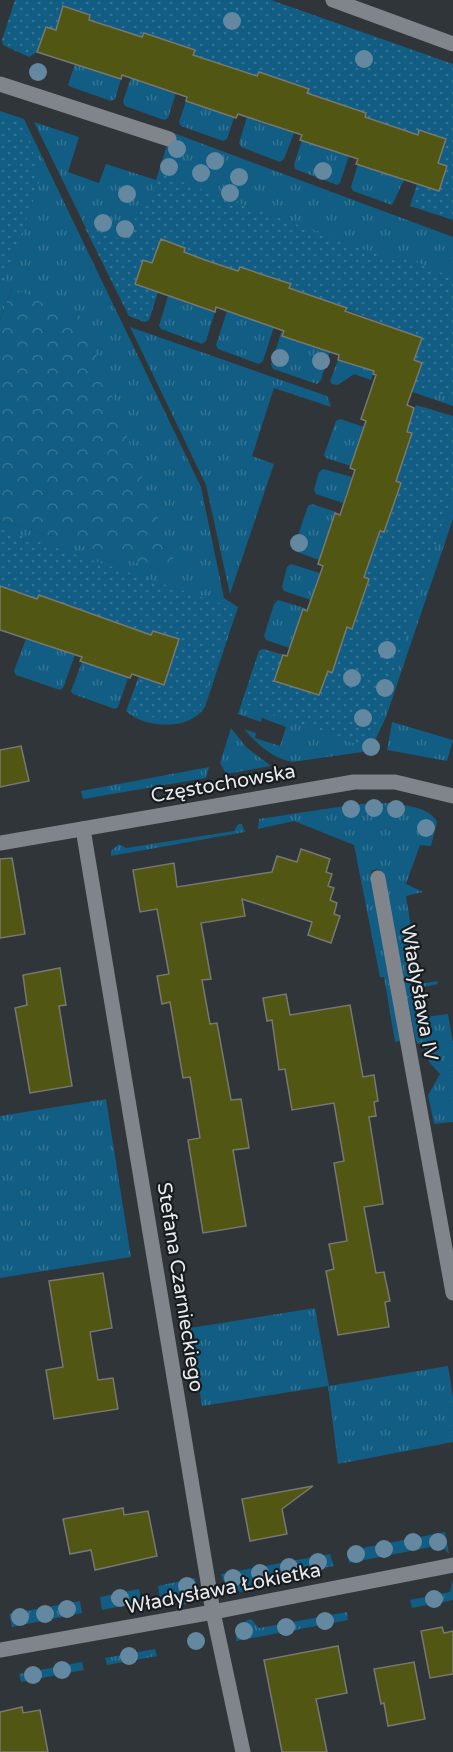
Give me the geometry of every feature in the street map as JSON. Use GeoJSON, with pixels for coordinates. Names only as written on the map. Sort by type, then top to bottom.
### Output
{"type":"FeatureCollection","features":[{"type":"Feature","properties":{"kind":"street"},"geometry":{"type":"LineString","coordinates":[[333,0],[453,44]]}},
{"type":"Feature","properties":{"kind":"street"},"geometry":{"type":"LineString","coordinates":[[0,84],[169,139]]}},
{"type":"Feature","properties":{"kind":"street","name":"Częstochowska"},"geometry":{"type":"LineString","coordinates":[[0,843],[354,782],[395,782],[453,796]]}},
{"type":"Feature","properties":{"kind":"street","name":"Stefana Czarnieckiego"},"geometry":{"type":"LineString","coordinates":[[83,828],[213,1612],[243,1752]]}},
{"type":"Feature","properties":{"kind":"street","name":"Władysława IV"},"geometry":{"type":"LineString","coordinates":[[378,878],[453,1293]]}},
{"type":"Feature","properties":{"kind":"street","name":"Władysława Łokietka"},"geometry":{"type":"LineString","coordinates":[[0,1650],[213,1612],[453,1565]]}},
{"type":"Feature","properties":{"kind":"green space"},"geometry":{"type":"Polygon","coordinates":[[[15,0],[271,0],[453,64],[453,220],[410,206],[417,184],[439,191],[447,166],[438,163],[419,131],[418,135],[365,117],[366,113],[307,93],[309,88],[259,72],[257,76],[193,55],[194,50],[144,33],[142,37],[89,20],[90,15],[63,7],[56,30],[46,27],[37,52],[29,57],[3,45],[2,40],[15,0]]]}},
{"type":"Feature","properties":{"kind":"green space"},"geometry":{"type":"Polygon","coordinates":[[[75,64],[121,79],[115,99],[111,101],[68,85],[75,64]]]}},
{"type":"Feature","properties":{"kind":"green space"},"geometry":{"type":"Polygon","coordinates":[[[131,78],[176,93],[168,118],[164,120],[125,106],[123,101],[131,78]]]}},
{"type":"Feature","properties":{"kind":"green space"},"geometry":{"type":"Polygon","coordinates":[[[186,101],[234,118],[227,139],[223,141],[181,126],[179,122],[186,101]]]}},
{"type":"Feature","properties":{"kind":"green space"},"geometry":{"type":"Polygon","coordinates":[[[0,111],[24,119],[201,487],[224,598],[238,607],[205,707],[198,715],[178,724],[155,724],[134,717],[126,711],[139,676],[164,685],[179,639],[153,632],[151,635],[39,595],[37,599],[0,587],[0,520],[179,575],[12,288],[0,320],[0,111]]]}},
{"type":"Feature","properties":{"kind":"green space"},"geometry":{"type":"Polygon","coordinates":[[[0,116],[22,123],[35,158],[39,184],[0,294],[0,116]]]}},
{"type":"Feature","properties":{"kind":"green space"},"geometry":{"type":"Polygon","coordinates":[[[247,117],[294,133],[284,159],[280,162],[241,147],[239,143],[247,117]]]}},
{"type":"Feature","properties":{"kind":"green space"},"geometry":{"type":"Polygon","coordinates":[[[34,122],[79,137],[68,172],[99,183],[106,164],[156,180],[171,132],[453,237],[453,406],[407,390],[422,338],[289,288],[290,284],[240,267],[238,271],[184,252],[185,248],[161,240],[143,260],[135,284],[158,292],[149,320],[145,322],[129,316],[34,122]]]}},
{"type":"Feature","properties":{"kind":"green space"},"geometry":{"type":"Polygon","coordinates":[[[302,140],[349,156],[340,183],[337,185],[295,169],[294,165],[302,140]]]}},
{"type":"Feature","properties":{"kind":"green space"},"geometry":{"type":"Polygon","coordinates":[[[358,164],[404,180],[392,205],[353,191],[351,187],[358,164]]]}},
{"type":"Feature","properties":{"kind":"green space"},"geometry":{"type":"Polygon","coordinates":[[[163,175],[395,261],[401,255],[453,278],[453,398],[414,385],[414,360],[422,338],[289,288],[290,284],[240,267],[238,271],[184,252],[185,248],[161,240],[152,263],[143,260],[135,284],[158,292],[149,320],[145,322],[129,316],[85,228],[122,239],[163,175]]]}},
{"type":"Feature","properties":{"kind":"green space"},"geometry":{"type":"Polygon","coordinates":[[[12,288],[81,316],[180,576],[0,520],[0,320],[12,288]]]}},
{"type":"Feature","properties":{"kind":"green space"},"geometry":{"type":"Polygon","coordinates":[[[168,296],[215,312],[206,341],[202,344],[161,329],[159,326],[168,296]]]}},
{"type":"Feature","properties":{"kind":"green space"},"geometry":{"type":"Polygon","coordinates":[[[227,311],[274,327],[263,361],[259,364],[218,349],[216,345],[227,311]]]}},
{"type":"Feature","properties":{"kind":"green space"},"geometry":{"type":"Polygon","coordinates":[[[130,327],[327,396],[331,407],[274,388],[252,456],[274,464],[230,594],[206,485],[130,327]]]}},
{"type":"Feature","properties":{"kind":"green space"},"geometry":{"type":"Polygon","coordinates":[[[282,330],[283,336],[330,352],[321,380],[317,384],[273,369],[271,364],[282,330]]]}},
{"type":"Feature","properties":{"kind":"green space"},"geometry":{"type":"Polygon","coordinates":[[[338,360],[362,368],[375,367],[371,380],[354,374],[338,385],[332,384],[330,381],[338,360]]]}},
{"type":"Feature","properties":{"kind":"green space"},"geometry":{"type":"Polygon","coordinates":[[[416,405],[453,416],[453,519],[386,717],[370,751],[292,762],[285,760],[265,750],[244,729],[256,733],[255,738],[280,746],[286,727],[262,718],[261,722],[238,714],[259,651],[263,649],[283,655],[274,681],[319,695],[328,671],[332,672],[347,627],[369,579],[364,577],[380,531],[384,532],[401,483],[396,481],[412,434],[407,432],[416,405]]]}},
{"type":"Feature","properties":{"kind":"green space"},"geometry":{"type":"Polygon","coordinates":[[[414,408],[453,420],[453,491],[370,749],[242,703],[259,651],[263,649],[283,655],[274,681],[319,695],[328,671],[332,672],[347,627],[369,579],[364,577],[380,531],[384,532],[401,483],[396,481],[412,434],[407,432],[414,408]]]}},
{"type":"Feature","properties":{"kind":"green space"},"geometry":{"type":"Polygon","coordinates":[[[340,419],[364,427],[351,466],[326,458],[324,455],[336,421],[340,419]]]}},
{"type":"Feature","properties":{"kind":"green space"},"geometry":{"type":"Polygon","coordinates":[[[323,469],[352,477],[343,503],[316,494],[314,490],[319,472],[323,469]]]}},
{"type":"Feature","properties":{"kind":"green space"},"geometry":{"type":"Polygon","coordinates":[[[312,504],[336,512],[319,560],[297,552],[294,547],[308,506],[312,504]]]}},
{"type":"Feature","properties":{"kind":"green space"},"geometry":{"type":"Polygon","coordinates":[[[0,529],[225,605],[234,611],[200,708],[174,719],[130,712],[129,708],[141,677],[164,685],[179,639],[153,632],[151,635],[39,595],[37,599],[0,587],[0,529]]]}},
{"type":"Feature","properties":{"kind":"green space"},"geometry":{"type":"Polygon","coordinates":[[[291,564],[320,573],[311,600],[284,591],[282,587],[287,567],[291,564]]]}},
{"type":"Feature","properties":{"kind":"green space"},"geometry":{"type":"Polygon","coordinates":[[[278,600],[308,609],[303,610],[290,648],[266,640],[264,636],[274,604],[278,600]]]}},
{"type":"Feature","properties":{"kind":"green space"},"geometry":{"type":"Polygon","coordinates":[[[26,639],[75,655],[63,688],[60,690],[16,675],[14,671],[26,639]]]}},
{"type":"Feature","properties":{"kind":"green space"},"geometry":{"type":"Polygon","coordinates":[[[82,662],[128,678],[118,707],[115,709],[73,694],[71,691],[82,662]]]}},
{"type":"Feature","properties":{"kind":"green space"},"geometry":{"type":"Polygon","coordinates":[[[392,722],[453,740],[447,761],[387,750],[392,722]]]}},
{"type":"Feature","properties":{"kind":"green space"},"geometry":{"type":"Polygon","coordinates":[[[231,728],[246,747],[271,766],[226,774],[220,763],[231,728]]]}},
{"type":"Feature","properties":{"kind":"green space"},"geometry":{"type":"Polygon","coordinates":[[[209,767],[206,778],[83,799],[81,791],[209,767]]]}},
{"type":"Feature","properties":{"kind":"green space"},"geometry":{"type":"Polygon","coordinates":[[[386,803],[421,809],[433,816],[437,822],[431,846],[420,845],[406,884],[423,892],[406,896],[420,984],[437,981],[438,984],[420,988],[425,1017],[448,1014],[453,1043],[453,1122],[434,1124],[428,1095],[440,1074],[429,1062],[428,1052],[416,1041],[381,871],[377,869],[371,871],[400,1041],[395,1042],[384,977],[380,977],[354,845],[294,821],[258,829],[259,819],[358,804],[386,803]]]}},
{"type":"Feature","properties":{"kind":"green space"},"geometry":{"type":"Polygon","coordinates":[[[238,824],[242,824],[245,832],[111,856],[111,851],[119,844],[126,848],[234,831],[238,824]]]}},
{"type":"Feature","properties":{"kind":"green space"},"geometry":{"type":"Polygon","coordinates":[[[106,1099],[131,1257],[0,1278],[0,1116],[106,1099]]]}},
{"type":"Feature","properties":{"kind":"green space"},"geometry":{"type":"Polygon","coordinates":[[[315,1308],[329,1386],[448,1366],[453,1397],[453,1442],[338,1464],[328,1386],[202,1406],[190,1328],[315,1308]]]}},
{"type":"Feature","properties":{"kind":"green space"},"geometry":{"type":"Polygon","coordinates":[[[445,1532],[449,1554],[441,1545],[349,1563],[347,1551],[445,1532]]]}},
{"type":"Feature","properties":{"kind":"green space"},"geometry":{"type":"Polygon","coordinates":[[[330,1554],[334,1566],[252,1581],[249,1593],[231,1590],[221,1574],[330,1554]]]}},
{"type":"Feature","properties":{"kind":"green space"},"geometry":{"type":"Polygon","coordinates":[[[195,1578],[196,1592],[190,1602],[180,1606],[171,1597],[160,1599],[158,1586],[195,1578]]]}},
{"type":"Feature","properties":{"kind":"green space"},"geometry":{"type":"Polygon","coordinates":[[[453,1580],[453,1600],[412,1608],[410,1600],[450,1592],[453,1580]]]}},
{"type":"Feature","properties":{"kind":"green space"},"geometry":{"type":"Polygon","coordinates":[[[139,1589],[142,1602],[102,1610],[100,1597],[139,1589]]]}},
{"type":"Feature","properties":{"kind":"green space"},"geometry":{"type":"Polygon","coordinates":[[[80,1601],[82,1613],[12,1627],[9,1614],[80,1601]]]}},
{"type":"Feature","properties":{"kind":"green space"},"geometry":{"type":"Polygon","coordinates":[[[347,1612],[348,1620],[236,1641],[239,1627],[251,1619],[259,1628],[347,1612]]]}},
{"type":"Feature","properties":{"kind":"green space"},"geometry":{"type":"Polygon","coordinates":[[[155,1649],[157,1656],[107,1665],[105,1658],[155,1649]]]}},
{"type":"Feature","properties":{"kind":"green space"},"geometry":{"type":"Polygon","coordinates":[[[82,1662],[84,1670],[21,1682],[19,1674],[82,1662]]]}},
{"type":"Feature","properties":{"kind":"building"},"geometry":{"type":"Polygon","coordinates":[[[63,6],[90,15],[89,20],[142,37],[144,33],[195,50],[193,55],[257,76],[259,72],[309,89],[307,93],[366,113],[365,117],[418,135],[419,130],[446,139],[438,163],[447,166],[439,191],[356,164],[358,159],[300,140],[302,135],[238,114],[236,118],[186,101],[187,97],[122,75],[121,79],[37,52],[46,27],[56,30],[63,6]]]}},
{"type":"Feature","properties":{"kind":"building"},"geometry":{"type":"Polygon","coordinates":[[[161,239],[185,248],[184,252],[205,260],[238,271],[240,267],[291,284],[289,288],[347,308],[345,311],[422,338],[414,360],[422,363],[407,405],[414,408],[407,432],[412,433],[396,481],[401,483],[384,532],[380,531],[364,577],[369,579],[352,629],[347,627],[332,673],[328,671],[319,695],[274,681],[283,655],[287,656],[303,609],[307,611],[323,566],[318,564],[335,513],[340,515],[355,470],[350,468],[366,421],[361,419],[376,375],[373,374],[374,371],[338,360],[339,355],[282,336],[284,331],[216,307],[215,312],[135,284],[143,260],[152,263],[161,239]]]}},
{"type":"Feature","properties":{"kind":"building"},"geometry":{"type":"Polygon","coordinates":[[[0,586],[37,599],[39,595],[151,635],[153,631],[179,639],[164,685],[132,674],[130,678],[80,661],[82,657],[0,630],[0,586]]]}},
{"type":"Feature","properties":{"kind":"building"},"geometry":{"type":"Polygon","coordinates":[[[21,746],[29,781],[0,787],[0,750],[21,746]]]}},
{"type":"Feature","properties":{"kind":"building"},"geometry":{"type":"Polygon","coordinates":[[[301,849],[330,859],[326,872],[332,874],[328,886],[334,888],[330,900],[337,903],[334,914],[340,916],[331,943],[308,935],[312,922],[242,899],[245,916],[201,923],[211,979],[202,980],[210,1024],[217,1023],[231,1100],[241,1099],[249,1148],[233,1150],[246,1226],[203,1233],[188,1140],[200,1138],[190,1077],[183,1078],[170,1002],[162,1004],[157,976],[169,974],[157,909],[140,912],[133,870],[174,863],[177,887],[272,872],[277,856],[297,862],[301,849]]]}},
{"type":"Feature","properties":{"kind":"building"},"geometry":{"type":"Polygon","coordinates":[[[12,858],[25,934],[0,938],[0,859],[12,858]]]}},
{"type":"Feature","properties":{"kind":"building"},"geometry":{"type":"Polygon","coordinates":[[[60,968],[66,1005],[59,1006],[72,1086],[30,1093],[15,1008],[27,1005],[23,975],[60,968]]]}},
{"type":"Feature","properties":{"kind":"building"},"geometry":{"type":"Polygon","coordinates":[[[286,994],[290,1015],[350,1005],[363,1077],[374,1075],[378,1101],[374,1102],[376,1116],[369,1117],[383,1204],[364,1207],[376,1273],[384,1272],[390,1301],[385,1302],[389,1327],[338,1335],[326,1271],[334,1269],[329,1244],[347,1241],[334,1163],[344,1161],[334,1103],[292,1110],[285,1069],[279,1070],[272,1020],[267,1021],[263,998],[286,994]]]}},
{"type":"Feature","properties":{"kind":"building"},"geometry":{"type":"Polygon","coordinates":[[[103,1273],[112,1328],[90,1332],[98,1380],[113,1378],[118,1409],[54,1419],[46,1370],[63,1367],[49,1281],[103,1273]]]}},
{"type":"Feature","properties":{"kind":"building"},"geometry":{"type":"Polygon","coordinates":[[[313,1486],[282,1509],[287,1534],[250,1541],[242,1499],[313,1486]]]}},
{"type":"Feature","properties":{"kind":"building"},"geometry":{"type":"Polygon","coordinates":[[[123,1508],[124,1515],[148,1511],[157,1556],[95,1570],[91,1550],[70,1554],[63,1519],[123,1508]]]}},
{"type":"Feature","properties":{"kind":"building"},"geometry":{"type":"Polygon","coordinates":[[[442,1627],[444,1633],[453,1631],[453,1674],[430,1678],[421,1631],[442,1627]]]}},
{"type":"Feature","properties":{"kind":"building"},"geometry":{"type":"Polygon","coordinates":[[[338,1646],[347,1693],[316,1699],[327,1752],[282,1752],[264,1660],[338,1646]]]}},
{"type":"Feature","properties":{"kind":"building"},"geometry":{"type":"Polygon","coordinates":[[[414,1662],[425,1719],[388,1726],[374,1669],[414,1662]]]}},
{"type":"Feature","properties":{"kind":"building"},"geometry":{"type":"Polygon","coordinates":[[[22,1707],[23,1713],[40,1710],[48,1752],[0,1752],[0,1712],[22,1707]]]}}]}
